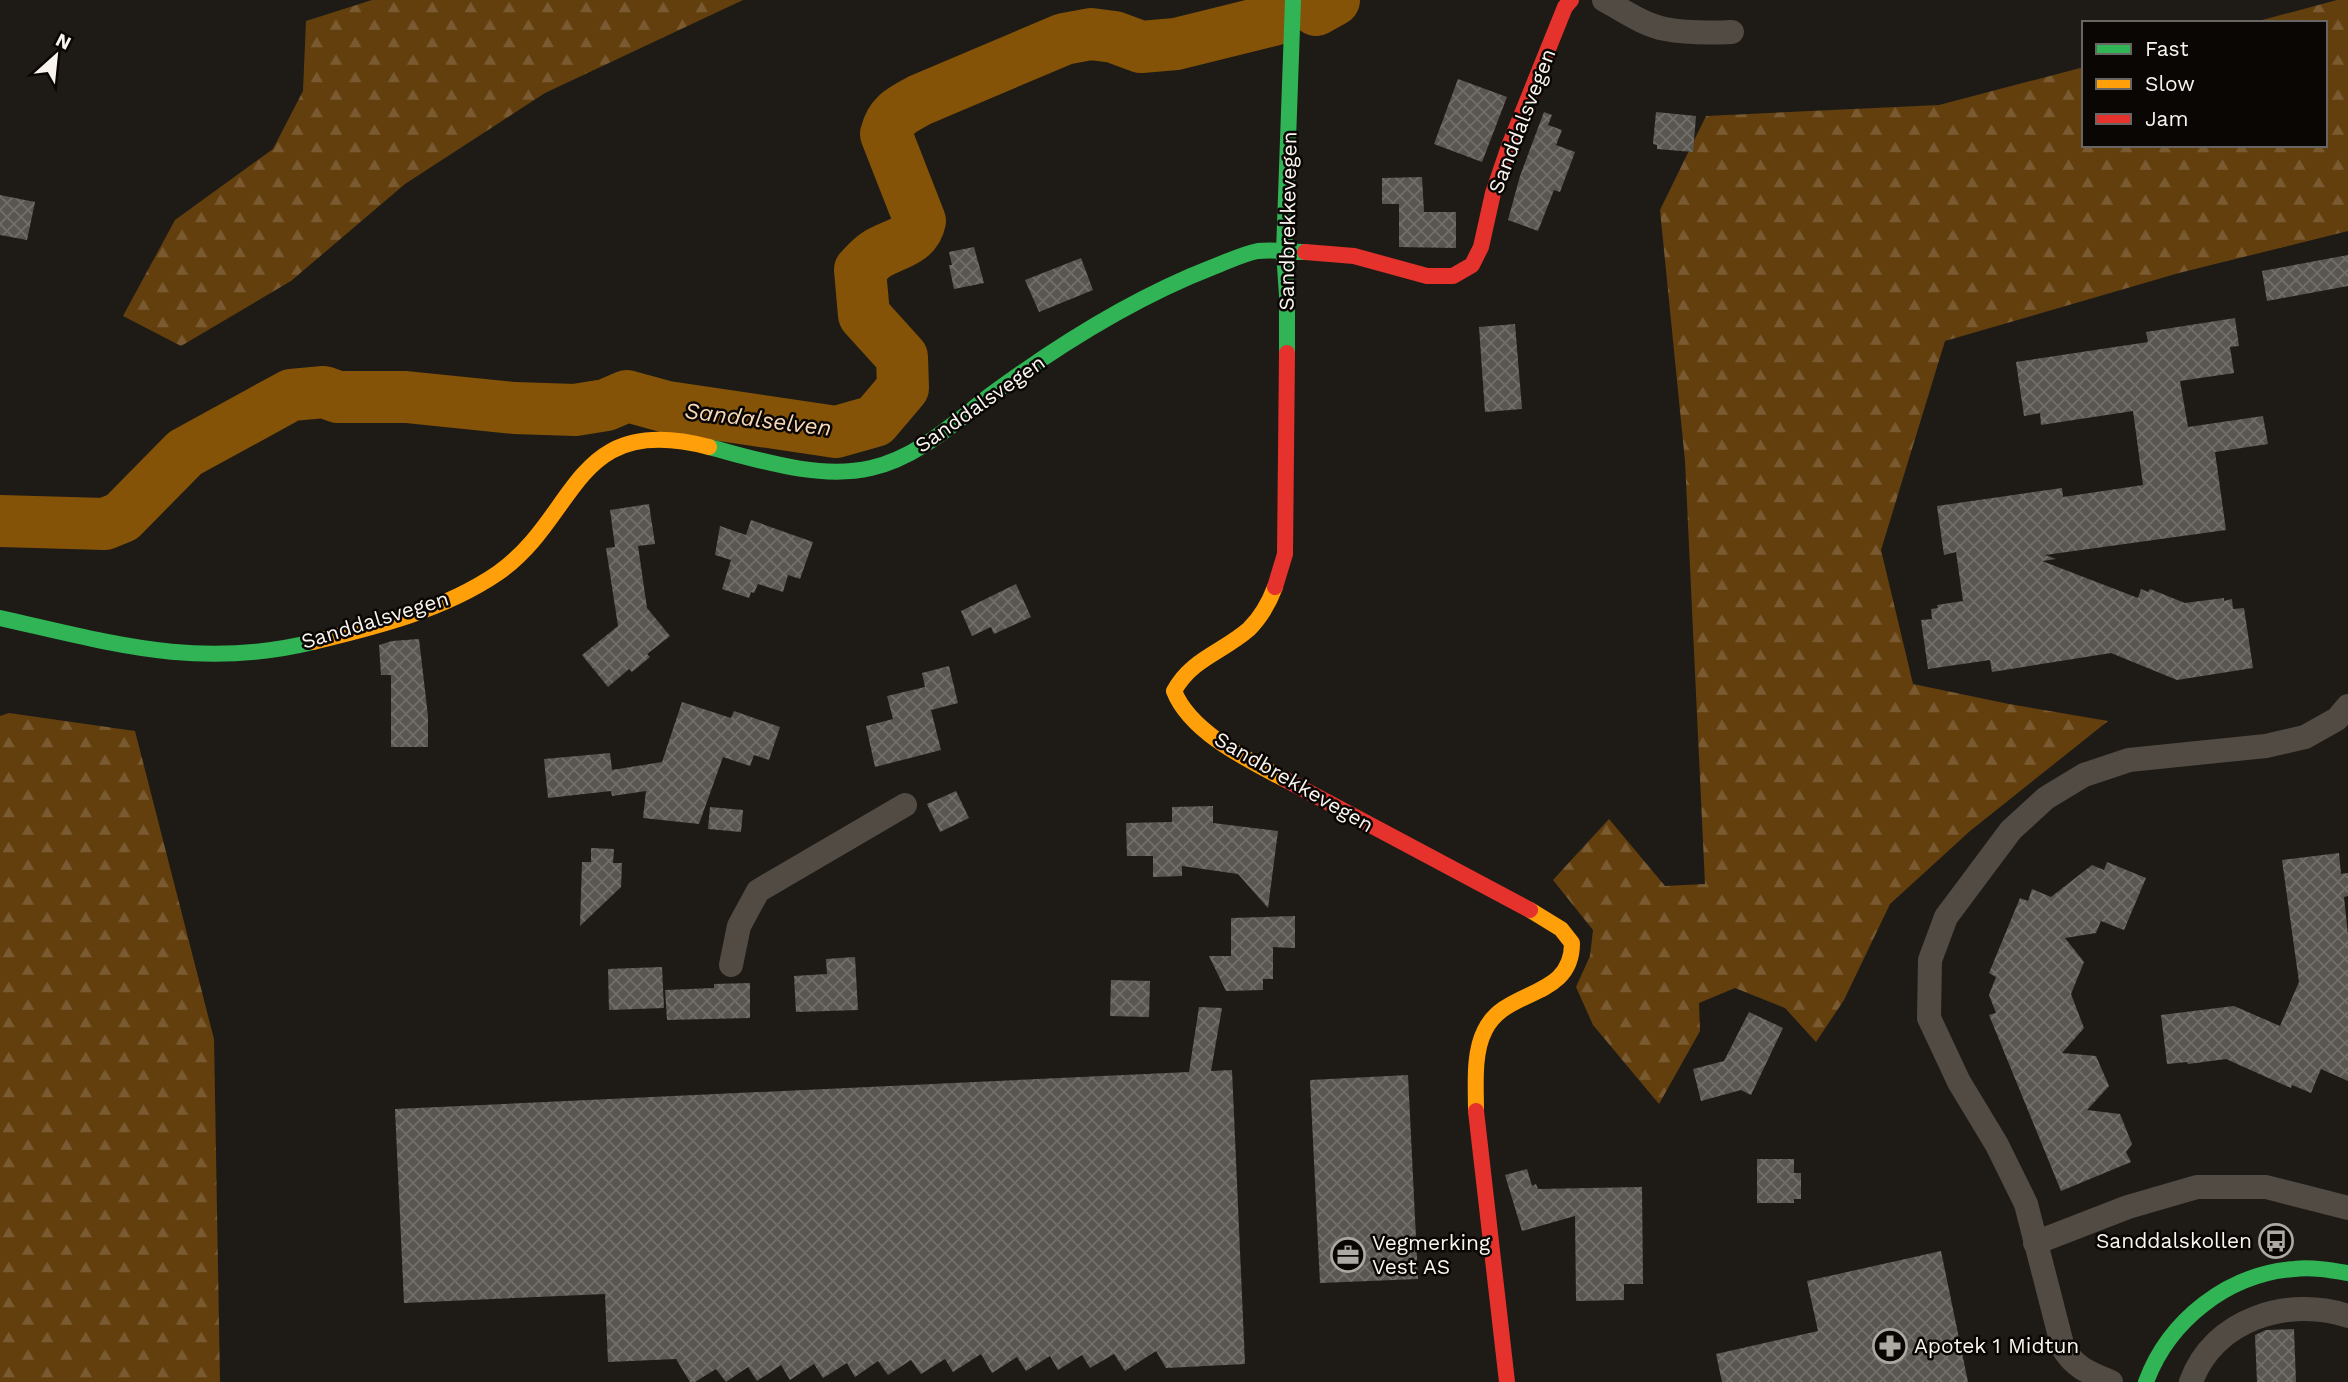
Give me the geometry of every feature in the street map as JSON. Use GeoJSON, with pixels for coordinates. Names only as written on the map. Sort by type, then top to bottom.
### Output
{"type":"FeatureCollection","features":[{"type":"Feature","properties":{"kind":"street","name":"Sandbrekkevegen"},"geometry":{"type":"LineString","coordinates":[[1293,0],[1284,251],[1287,295],[1285,554],[1278,584],[1265,610],[1247,630],[1195,663],[1180,677],[1174,691],[1179,704],[1198,726],[1262,767],[1545,918],[1562,929],[1572,943],[1570,963],[1562,974],[1498,1012],[1485,1030],[1480,1051],[1476,1110],[1507,1382]]}},
{"type":"Feature","properties":{"kind":"street","name":"Sanddalsvegen"},"geometry":{"type":"LineString","coordinates":[[0,618],[146,649],[231,655],[268,651],[356,631],[434,606],[464,592],[509,565],[529,544],[585,470],[605,453],[622,446],[646,441],[677,440],[810,468],[840,471],[886,464],[927,444],[1031,366],[1121,311],[1179,280],[1262,251],[1326,252],[1363,258],[1429,276],[1452,276],[1468,270],[1475,262],[1511,137],[1571,0]]}},
{"type":"Feature","properties":{"kind":"street"},"geometry":{"type":"LineString","coordinates":[[1604,0],[1663,29],[1732,32]]}},
{"type":"Feature","properties":{"kind":"street"},"geometry":{"type":"LineString","coordinates":[[2111,1382],[2082,1370],[2071,1361],[2063,1348],[2026,1204],[1997,1145],[1959,1082],[1929,1017],[1930,960],[1945,916],[2011,831],[2046,798],[2084,775],[2129,760],[2266,746],[2305,737],[2337,719],[2348,706]]}},
{"type":"Feature","properties":{"kind":"street"},"geometry":{"type":"LineString","coordinates":[[731,965],[739,926],[758,891],[905,805]]}},
{"type":"Feature","properties":{"kind":"street"},"geometry":{"type":"LineString","coordinates":[[2035,1242],[2128,1207],[2197,1187],[2266,1187],[2348,1208]]}},
{"type":"Feature","properties":{"kind":"street"},"geometry":{"type":"LineString","coordinates":[[2146,1382],[2171,1337],[2186,1319],[2201,1305],[2233,1284],[2269,1271],[2291,1268],[2348,1272]]}},
{"type":"Feature","properties":{"kind":"street"},"geometry":{"type":"LineString","coordinates":[[2191,1382],[2196,1369],[2209,1351],[2240,1326],[2260,1316],[2278,1310],[2303,1307],[2329,1310],[2348,1316]]}},
{"type":"Feature","properties":{"kind":"green space"},"geometry":{"type":"Polygon","coordinates":[[[372,0],[743,0],[545,93],[405,184],[291,281],[181,346],[123,316],[175,220],[273,149],[303,91],[306,21],[372,0]]]}},
{"type":"Feature","properties":{"kind":"green space"},"geometry":{"type":"Polygon","coordinates":[[[2337,0],[2348,0],[2348,231],[2179,273],[1945,341],[1881,550],[1913,684],[2108,721],[1970,831],[1890,904],[1844,1000],[1816,1042],[1785,1008],[1735,988],[1699,1003],[1700,1031],[1659,1104],[1593,1025],[1576,987],[1590,956],[1593,930],[1553,880],[1609,819],[1665,886],[1705,884],[1685,461],[1660,210],[1706,116],[1939,105],[2082,68],[2082,147],[2327,147],[2327,21],[2258,21],[2337,0]]]}},
{"type":"Feature","properties":{"kind":"green space"},"geometry":{"type":"Polygon","coordinates":[[[9,713],[135,731],[214,1039],[220,1382],[0,1382],[0,716],[9,713]]]}},
{"type":"Feature","properties":{"kind":"building"},"geometry":{"type":"Polygon","coordinates":[[[1458,79],[1507,97],[1482,162],[1434,144],[1458,79]]]}},
{"type":"Feature","properties":{"kind":"building"},"geometry":{"type":"Polygon","coordinates":[[[1544,112],[1552,115],[1548,125],[1562,130],[1556,145],[1575,152],[1560,192],[1554,190],[1538,231],[1508,220],[1520,176],[1544,112]]]}},
{"type":"Feature","properties":{"kind":"building"},"geometry":{"type":"Polygon","coordinates":[[[1656,112],[1696,116],[1693,152],[1657,149],[1657,145],[1653,144],[1656,112]]]}},
{"type":"Feature","properties":{"kind":"building"},"geometry":{"type":"Polygon","coordinates":[[[1422,177],[1424,212],[1456,212],[1456,248],[1399,247],[1399,204],[1382,204],[1382,178],[1422,177]]]}},
{"type":"Feature","properties":{"kind":"building"},"geometry":{"type":"Polygon","coordinates":[[[0,195],[35,202],[27,240],[0,235],[0,195]]]}},
{"type":"Feature","properties":{"kind":"building"},"geometry":{"type":"Polygon","coordinates":[[[974,247],[984,283],[954,289],[949,252],[974,247]]]}},
{"type":"Feature","properties":{"kind":"building"},"geometry":{"type":"Polygon","coordinates":[[[2348,255],[2348,286],[2267,301],[2262,271],[2348,255]]]}},
{"type":"Feature","properties":{"kind":"building"},"geometry":{"type":"Polygon","coordinates":[[[1081,258],[1093,290],[1039,312],[1025,280],[1081,258]]]}},
{"type":"Feature","properties":{"kind":"building"},"geometry":{"type":"Polygon","coordinates":[[[2235,318],[2239,346],[2230,347],[2234,373],[2180,381],[2188,427],[2263,416],[2268,444],[2215,452],[2226,530],[2045,555],[2056,559],[2042,561],[2138,598],[2141,589],[2148,592],[2150,589],[2185,603],[2232,599],[2233,609],[2244,608],[2253,668],[2177,680],[2111,653],[1992,672],[1990,660],[1928,669],[1921,620],[1932,619],[1931,609],[1938,608],[1937,605],[1963,601],[1956,552],[1944,555],[1937,506],[2062,488],[2063,497],[2143,485],[2133,411],[2041,425],[2040,413],[2024,416],[2016,362],[2148,342],[2146,332],[2235,318]]]}},
{"type":"Feature","properties":{"kind":"building"},"geometry":{"type":"Polygon","coordinates":[[[1515,324],[1522,409],[1485,412],[1479,327],[1515,324]]]}},
{"type":"Feature","properties":{"kind":"building"},"geometry":{"type":"Polygon","coordinates":[[[649,504],[655,544],[638,546],[647,608],[670,636],[647,654],[650,657],[632,672],[629,669],[608,687],[582,655],[618,626],[606,548],[615,547],[610,510],[649,504]]]}},
{"type":"Feature","properties":{"kind":"building"},"geometry":{"type":"Polygon","coordinates":[[[751,520],[813,542],[800,579],[788,575],[783,592],[758,584],[749,598],[722,589],[731,560],[715,555],[720,526],[746,535],[751,520]]]}},
{"type":"Feature","properties":{"kind":"building"},"geometry":{"type":"Polygon","coordinates":[[[1016,584],[1031,617],[994,634],[991,627],[972,636],[961,611],[1016,584]]]}},
{"type":"Feature","properties":{"kind":"building"},"geometry":{"type":"Polygon","coordinates":[[[419,639],[428,716],[428,747],[391,747],[391,675],[381,675],[379,645],[419,639]]]}},
{"type":"Feature","properties":{"kind":"building"},"geometry":{"type":"Polygon","coordinates":[[[949,666],[958,703],[931,710],[941,750],[875,767],[866,726],[893,719],[887,696],[925,687],[922,673],[949,666]]]}},
{"type":"Feature","properties":{"kind":"building"},"geometry":{"type":"Polygon","coordinates":[[[682,702],[731,718],[734,711],[780,727],[769,760],[754,755],[750,766],[723,757],[699,824],[643,818],[646,791],[612,796],[611,791],[548,798],[544,759],[610,753],[612,770],[662,762],[682,702]]]}},
{"type":"Feature","properties":{"kind":"building"},"geometry":{"type":"Polygon","coordinates":[[[956,791],[969,818],[940,832],[927,804],[956,791]]]}},
{"type":"Feature","properties":{"kind":"building"},"geometry":{"type":"Polygon","coordinates":[[[1213,806],[1213,823],[1278,831],[1268,908],[1238,874],[1182,866],[1182,876],[1153,877],[1153,856],[1127,856],[1126,823],[1172,822],[1172,807],[1213,806]]]}},
{"type":"Feature","properties":{"kind":"building"},"geometry":{"type":"Polygon","coordinates":[[[710,807],[743,810],[741,832],[708,829],[710,807]]]}},
{"type":"Feature","properties":{"kind":"building"},"geometry":{"type":"Polygon","coordinates":[[[591,848],[614,849],[613,863],[622,863],[621,887],[580,926],[582,862],[591,862],[591,848]]]}},
{"type":"Feature","properties":{"kind":"building"},"geometry":{"type":"Polygon","coordinates":[[[2339,853],[2341,874],[2348,873],[2348,896],[2344,897],[2348,935],[2348,1081],[2321,1069],[2311,1093],[2292,1085],[2291,1088],[2226,1059],[2167,1064],[2161,1015],[2234,1006],[2280,1026],[2299,982],[2282,860],[2339,853]]]}},
{"type":"Feature","properties":{"kind":"building"},"geometry":{"type":"Polygon","coordinates":[[[2107,862],[2146,878],[2124,930],[2101,921],[2096,933],[2065,938],[2084,962],[2071,994],[2084,1028],[2062,1053],[2096,1056],[2109,1086],[2087,1110],[2120,1114],[2132,1144],[2126,1152],[2131,1162],[2061,1191],[1989,1015],[1996,1013],[1989,995],[1996,977],[1989,973],[2020,898],[2028,901],[2032,889],[2051,897],[2092,865],[2104,870],[2107,862]]]}},
{"type":"Feature","properties":{"kind":"building"},"geometry":{"type":"Polygon","coordinates":[[[1295,916],[1295,948],[1273,947],[1273,979],[1263,979],[1263,990],[1226,991],[1209,956],[1231,956],[1231,918],[1295,916]]]}},
{"type":"Feature","properties":{"kind":"building"},"geometry":{"type":"Polygon","coordinates":[[[855,957],[858,1010],[796,1012],[794,976],[827,974],[826,959],[855,957]]]}},
{"type":"Feature","properties":{"kind":"building"},"geometry":{"type":"Polygon","coordinates":[[[662,967],[664,1008],[609,1010],[608,969],[662,967]]]}},
{"type":"Feature","properties":{"kind":"building"},"geometry":{"type":"Polygon","coordinates":[[[1111,980],[1150,981],[1149,1017],[1110,1016],[1111,980]]]}},
{"type":"Feature","properties":{"kind":"building"},"geometry":{"type":"Polygon","coordinates":[[[750,983],[750,1018],[667,1020],[665,990],[750,983]]]}},
{"type":"Feature","properties":{"kind":"building"},"geometry":{"type":"Polygon","coordinates":[[[1199,1007],[1222,1008],[1211,1071],[1232,1070],[1245,1364],[1166,1368],[1156,1351],[1125,1371],[1114,1354],[1090,1368],[1082,1355],[1058,1370],[1050,1356],[1026,1371],[1017,1357],[992,1373],[981,1354],[953,1372],[945,1359],[921,1374],[911,1360],[888,1375],[878,1361],[855,1377],[847,1363],[823,1378],[814,1364],[790,1380],[781,1365],[757,1381],[748,1367],[726,1382],[716,1369],[695,1382],[690,1382],[676,1359],[608,1362],[605,1294],[404,1303],[395,1109],[1189,1072],[1199,1007]]]}},
{"type":"Feature","properties":{"kind":"building"},"geometry":{"type":"Polygon","coordinates":[[[1749,1012],[1783,1028],[1751,1095],[1741,1090],[1701,1101],[1693,1069],[1724,1061],[1749,1012]]]}},
{"type":"Feature","properties":{"kind":"building"},"geometry":{"type":"Polygon","coordinates":[[[1408,1075],[1418,1279],[1320,1283],[1310,1080],[1408,1075]]]}},
{"type":"Feature","properties":{"kind":"building"},"geometry":{"type":"Polygon","coordinates":[[[1757,1159],[1794,1159],[1794,1173],[1801,1173],[1801,1199],[1794,1199],[1794,1203],[1757,1203],[1757,1159]]]}},
{"type":"Feature","properties":{"kind":"building"},"geometry":{"type":"Polygon","coordinates":[[[1527,1169],[1532,1186],[1536,1184],[1538,1189],[1642,1187],[1643,1284],[1624,1284],[1624,1300],[1576,1301],[1575,1216],[1522,1231],[1505,1175],[1527,1169]]]}},
{"type":"Feature","properties":{"kind":"building"},"geometry":{"type":"Polygon","coordinates":[[[1941,1251],[1968,1382],[1722,1382],[1716,1354],[1818,1331],[1807,1281],[1941,1251]]]}},
{"type":"Feature","properties":{"kind":"building"},"geometry":{"type":"Polygon","coordinates":[[[2294,1329],[2296,1382],[2257,1382],[2255,1335],[2266,1330],[2294,1329]]]}},
{"type":"Feature","properties":{"kind":"waterway"},"geometry":{"type":"LineString","coordinates":[[1316,10],[1334,0]]}},
{"type":"Feature","properties":{"kind":"waterway","name":"Sandalselven"},"geometry":{"type":"LineString","coordinates":[[0,521],[105,524],[122,517],[185,453],[291,395],[324,392],[338,397],[406,397],[514,408],[575,410],[606,405],[627,396],[667,407],[836,432],[875,421],[903,388],[902,357],[864,315],[860,270],[874,256],[914,234],[920,221],[886,134],[894,117],[920,100],[1064,39],[1091,34],[1114,37],[1141,47],[1176,44],[1273,20]]}},
{"type":"Feature","properties":{"kind":"traffic: fast"},"geometry":{"type":"LineString","coordinates":[[1287,353],[1284,252],[1293,0]]}},
{"type":"Feature","properties":{"kind":"traffic: fast"},"geometry":{"type":"LineString","coordinates":[[709,447],[769,463],[831,472],[871,468],[888,463],[935,438],[1018,375],[1071,340],[1154,293],[1252,252],[1305,252]]}},
{"type":"Feature","properties":{"kind":"traffic: fast"},"geometry":{"type":"LineString","coordinates":[[0,618],[118,644],[193,653],[232,654],[313,642]]}},
{"type":"Feature","properties":{"kind":"traffic: fast"},"geometry":{"type":"LineString","coordinates":[[2146,1382],[2156,1360],[2186,1320],[2224,1291],[2246,1280],[2294,1269],[2348,1273]]}},
{"type":"Feature","properties":{"kind":"traffic: slow"},"geometry":{"type":"LineString","coordinates":[[313,642],[409,616],[455,597],[498,573],[525,549],[583,475],[604,456],[630,443],[664,440],[709,447]]}},
{"type":"Feature","properties":{"kind":"traffic: slow"},"geometry":{"type":"LineString","coordinates":[[1275,587],[1264,610],[1249,629],[1198,663],[1174,691],[1182,706],[1206,732],[1238,754],[1286,780]]}},
{"type":"Feature","properties":{"kind":"traffic: slow"},"geometry":{"type":"LineString","coordinates":[[1476,1111],[1477,1059],[1485,1030],[1507,1006],[1550,984],[1561,975],[1569,961],[1572,943],[1561,929],[1530,910]]}},
{"type":"Feature","properties":{"kind":"traffic: jam"},"geometry":{"type":"LineString","coordinates":[[1305,252],[1354,256],[1427,276],[1453,276],[1472,265],[1481,247],[1493,193],[1509,146],[1565,7],[1571,0]]}},
{"type":"Feature","properties":{"kind":"traffic: jam"},"geometry":{"type":"LineString","coordinates":[[1275,587],[1285,554],[1287,353]]}},
{"type":"Feature","properties":{"kind":"traffic: jam"},"geometry":{"type":"LineString","coordinates":[[1286,780],[1530,910]]}},
{"type":"Feature","properties":{"kind":"traffic: jam"},"geometry":{"type":"LineString","coordinates":[[1476,1111],[1507,1382]]}},
{"type":"Feature","properties":{"kind":"place","name":"Sanddalskollen"},"geometry":{"type":"Point","coordinates":[2276,1241]}},
{"type":"Feature","properties":{"kind":"place","name":"Vegmerking Vest AS"},"geometry":{"type":"Point","coordinates":[1348,1255]}},
{"type":"Feature","properties":{"kind":"place","name":"Apotek 1 Midtun"},"geometry":{"type":"Point","coordinates":[1890,1346]}}]}
